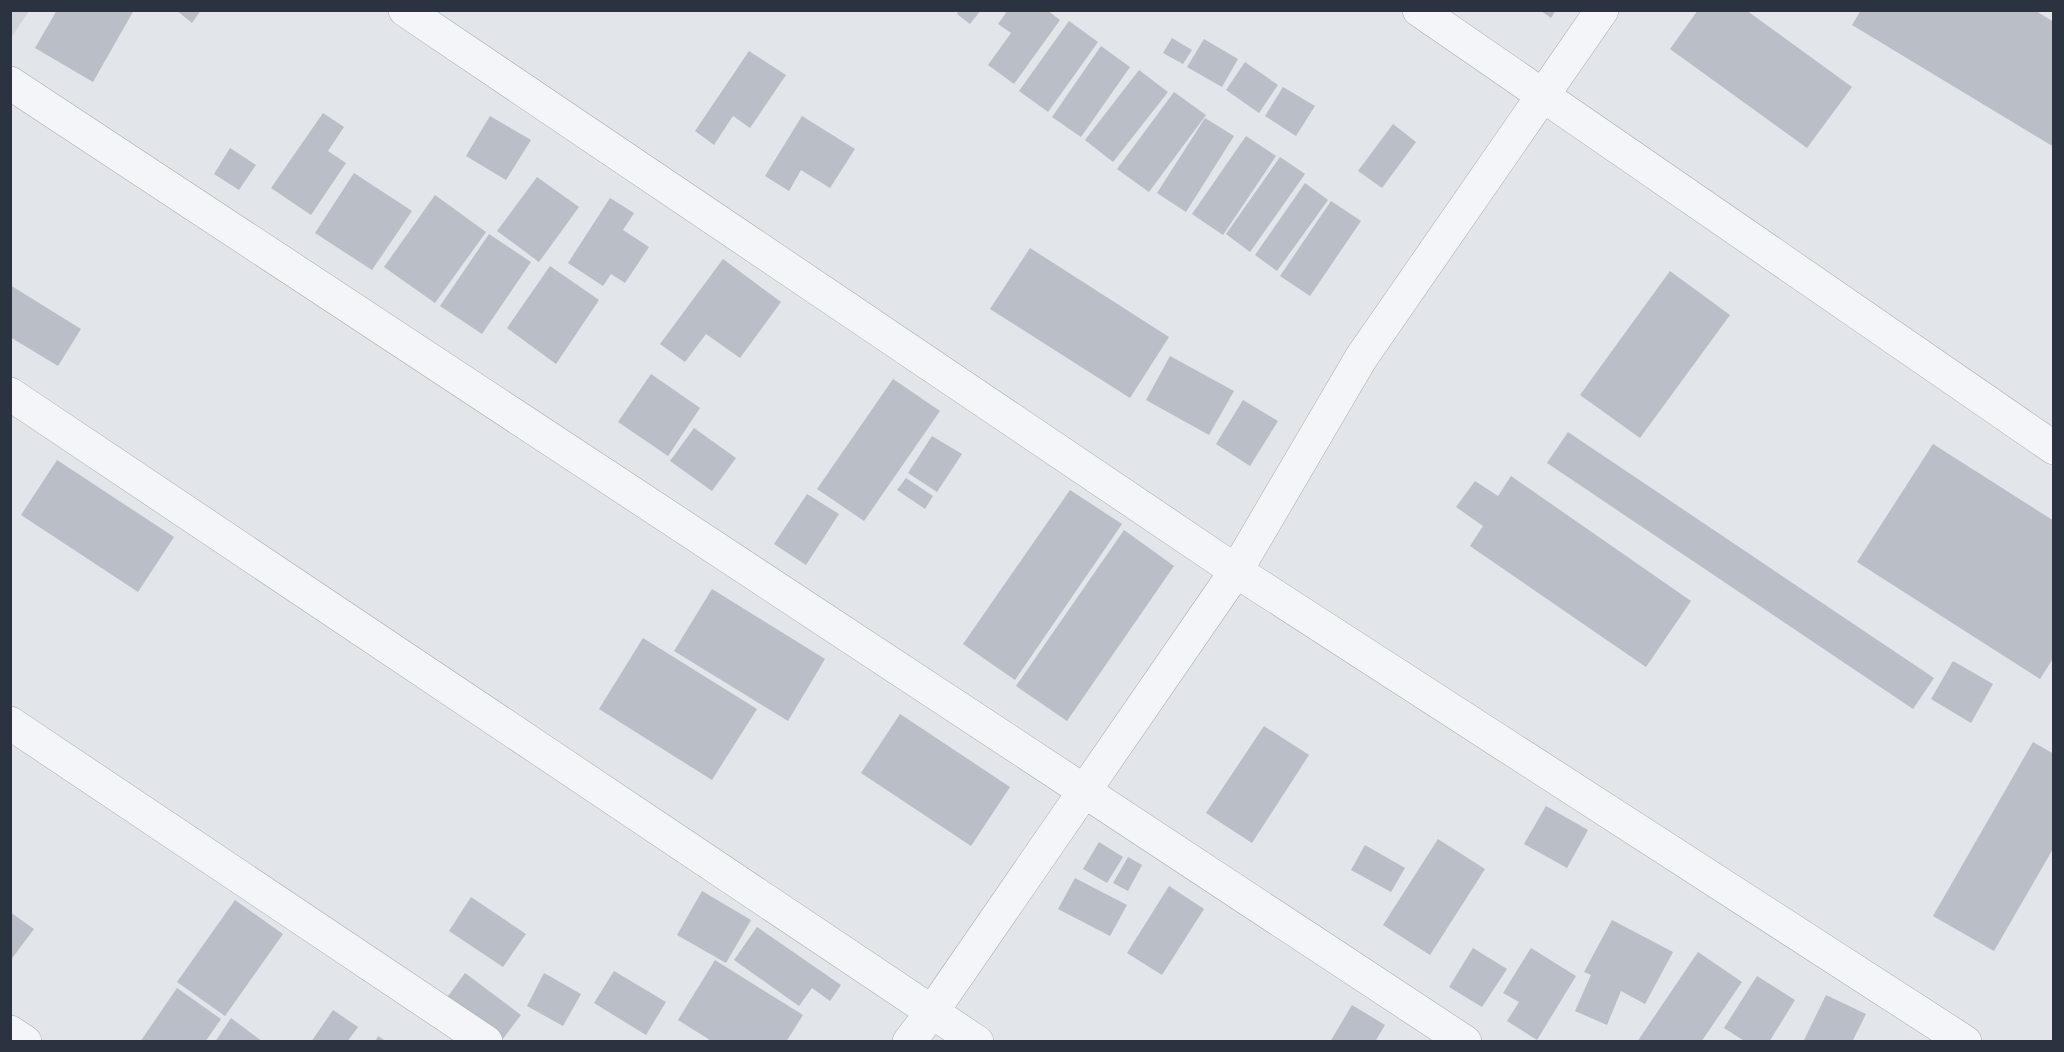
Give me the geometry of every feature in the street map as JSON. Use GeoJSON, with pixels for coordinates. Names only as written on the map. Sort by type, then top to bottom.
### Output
{"type":"FeatureCollection","features":[{"type":"Feature","properties":{"kind":"street"},"geometry":{"type":"LineString","coordinates":[[1419,10],[2054,448]]}},
{"type":"Feature","properties":{"kind":"street"},"geometry":{"type":"LineString","coordinates":[[909,1041],[932,1012],[1236,571],[1361,358],[1602,10]]}},
{"type":"Feature","properties":{"kind":"street"},"geometry":{"type":"LineString","coordinates":[[412,13],[1236,571],[1965,1041]]}},
{"type":"Feature","properties":{"kind":"street"},"geometry":{"type":"LineString","coordinates":[[10,83],[1465,1041]]}},
{"type":"Feature","properties":{"kind":"street"},"geometry":{"type":"LineString","coordinates":[[10,394],[977,1041]]}},
{"type":"Feature","properties":{"kind":"street"},"geometry":{"type":"LineString","coordinates":[[10,723],[486,1041]]}},
{"type":"Feature","properties":{"kind":"street"},"geometry":{"type":"LineString","coordinates":[[10,1032],[25,1041]]}},
{"type":"Feature","properties":{"kind":"shaded area"},"geometry":{"type":"Polygon","coordinates":[[[10,11],[29,11],[11,38],[10,11]]]}},
{"type":"Feature","properties":{"kind":"building"},"geometry":{"type":"Polygon","coordinates":[[[57,10],[134,10],[93,82],[35,48],[57,10]]]}},
{"type":"Feature","properties":{"kind":"building"},"geometry":{"type":"Polygon","coordinates":[[[176,10],[201,10],[192,23],[176,10]]]}},
{"type":"Feature","properties":{"kind":"building"},"geometry":{"type":"Polygon","coordinates":[[[959,10],[981,10],[970,24],[957,14],[959,10]]]}},
{"type":"Feature","properties":{"kind":"building"},"geometry":{"type":"Polygon","coordinates":[[[1008,10],[1047,10],[1060,20],[1014,84],[988,65],[1011,33],[998,24],[1008,10]]]}},
{"type":"Feature","properties":{"kind":"building"},"geometry":{"type":"Polygon","coordinates":[[[1540,10],[1556,10],[1551,18],[1540,10]]]}},
{"type":"Feature","properties":{"kind":"building"},"geometry":{"type":"Polygon","coordinates":[[[1698,10],[1746,10],[1852,87],[1807,148],[1670,49],[1698,10]]]}},
{"type":"Feature","properties":{"kind":"building"},"geometry":{"type":"Polygon","coordinates":[[[1861,10],[2034,10],[2054,22],[2054,147],[1852,25],[1861,10]]]}},
{"type":"Feature","properties":{"kind":"building"},"geometry":{"type":"Polygon","coordinates":[[[1069,21],[1098,42],[1048,112],[1019,91],[1069,21]]]}},
{"type":"Feature","properties":{"kind":"building"},"geometry":{"type":"Polygon","coordinates":[[[1172,38],[1192,50],[1183,64],[1163,53],[1172,38]]]}},
{"type":"Feature","properties":{"kind":"building"},"geometry":{"type":"Polygon","coordinates":[[[1204,39],[1238,59],[1222,87],[1187,67],[1204,39]]]}},
{"type":"Feature","properties":{"kind":"building"},"geometry":{"type":"Polygon","coordinates":[[[1101,46],[1130,67],[1081,137],[1052,117],[1101,46]]]}},
{"type":"Feature","properties":{"kind":"building"},"geometry":{"type":"Polygon","coordinates":[[[749,51],[786,75],[750,128],[733,116],[714,145],[695,131],[749,51]]]}},
{"type":"Feature","properties":{"kind":"building"},"geometry":{"type":"Polygon","coordinates":[[[1245,62],[1278,85],[1259,113],[1226,90],[1245,62]]]}},
{"type":"Feature","properties":{"kind":"building"},"geometry":{"type":"Polygon","coordinates":[[[1139,70],[1168,92],[1113,162],[1085,140],[1139,70]]]}},
{"type":"Feature","properties":{"kind":"building"},"geometry":{"type":"Polygon","coordinates":[[[1283,87],[1315,106],[1296,136],[1265,116],[1283,87]]]}},
{"type":"Feature","properties":{"kind":"building"},"geometry":{"type":"Polygon","coordinates":[[[1174,92],[1206,115],[1149,192],[1117,169],[1174,92]]]}},
{"type":"Feature","properties":{"kind":"building"},"geometry":{"type":"Polygon","coordinates":[[[323,113],[344,127],[328,151],[346,163],[311,215],[271,188],[323,113]]]}},
{"type":"Feature","properties":{"kind":"building"},"geometry":{"type":"Polygon","coordinates":[[[490,116],[531,140],[506,180],[466,156],[490,116]]]}},
{"type":"Feature","properties":{"kind":"building"},"geometry":{"type":"Polygon","coordinates":[[[802,116],[855,149],[830,188],[801,170],[789,191],[765,176],[802,116]]]}},
{"type":"Feature","properties":{"kind":"building"},"geometry":{"type":"Polygon","coordinates":[[[1205,118],[1234,136],[1186,212],[1157,193],[1205,118]]]}},
{"type":"Feature","properties":{"kind":"building"},"geometry":{"type":"Polygon","coordinates":[[[1393,124],[1416,142],[1382,188],[1358,171],[1393,124]]]}},
{"type":"Feature","properties":{"kind":"building"},"geometry":{"type":"Polygon","coordinates":[[[1246,136],[1276,156],[1223,235],[1192,214],[1246,136]]]}},
{"type":"Feature","properties":{"kind":"building"},"geometry":{"type":"Polygon","coordinates":[[[230,148],[256,165],[239,190],[214,174],[230,148]]]}},
{"type":"Feature","properties":{"kind":"building"},"geometry":{"type":"Polygon","coordinates":[[[1280,157],[1305,174],[1250,252],[1226,234],[1280,157]]]}},
{"type":"Feature","properties":{"kind":"building"},"geometry":{"type":"Polygon","coordinates":[[[354,173],[412,211],[372,270],[315,233],[354,173]]]}},
{"type":"Feature","properties":{"kind":"building"},"geometry":{"type":"Polygon","coordinates":[[[537,177],[579,207],[539,262],[497,231],[537,177]]]}},
{"type":"Feature","properties":{"kind":"building"},"geometry":{"type":"Polygon","coordinates":[[[1305,183],[1328,200],[1277,271],[1255,255],[1305,183]]]}},
{"type":"Feature","properties":{"kind":"building"},"geometry":{"type":"Polygon","coordinates":[[[435,195],[486,232],[435,303],[384,267],[435,195]]]}},
{"type":"Feature","properties":{"kind":"building"},"geometry":{"type":"Polygon","coordinates":[[[610,198],[634,213],[623,230],[649,247],[625,283],[611,274],[603,286],[568,263],[610,198]]]}},
{"type":"Feature","properties":{"kind":"building"},"geometry":{"type":"Polygon","coordinates":[[[1331,201],[1361,221],[1310,296],[1280,276],[1331,201]]]}},
{"type":"Feature","properties":{"kind":"building"},"geometry":{"type":"Polygon","coordinates":[[[489,234],[531,262],[482,334],[440,306],[489,234]]]}},
{"type":"Feature","properties":{"kind":"building"},"geometry":{"type":"Polygon","coordinates":[[[1030,248],[1169,337],[1130,398],[990,309],[1030,248]]]}},
{"type":"Feature","properties":{"kind":"building"},"geometry":{"type":"Polygon","coordinates":[[[723,259],[781,302],[740,358],[706,334],[685,362],[660,344],[723,259]]]}},
{"type":"Feature","properties":{"kind":"building"},"geometry":{"type":"Polygon","coordinates":[[[550,266],[599,300],[556,364],[507,328],[550,266]]]}},
{"type":"Feature","properties":{"kind":"building"},"geometry":{"type":"Polygon","coordinates":[[[1670,271],[1730,315],[1640,438],[1580,395],[1670,271]]]}},
{"type":"Feature","properties":{"kind":"building"},"geometry":{"type":"Polygon","coordinates":[[[10,285],[81,329],[58,366],[10,337],[10,285]]]}},
{"type":"Feature","properties":{"kind":"building"},"geometry":{"type":"Polygon","coordinates":[[[1170,356],[1234,391],[1209,435],[1146,400],[1170,356]]]}},
{"type":"Feature","properties":{"kind":"building"},"geometry":{"type":"Polygon","coordinates":[[[651,374],[700,408],[668,456],[618,422],[651,374]]]}},
{"type":"Feature","properties":{"kind":"building"},"geometry":{"type":"Polygon","coordinates":[[[893,379],[940,411],[864,521],[817,489],[893,379]]]}},
{"type":"Feature","properties":{"kind":"building"},"geometry":{"type":"Polygon","coordinates":[[[1243,400],[1278,421],[1250,466],[1216,444],[1243,400]]]}},
{"type":"Feature","properties":{"kind":"building"},"geometry":{"type":"Polygon","coordinates":[[[694,428],[736,458],[712,491],[670,461],[694,428]]]}},
{"type":"Feature","properties":{"kind":"building"},"geometry":{"type":"Polygon","coordinates":[[[1568,432],[1934,678],[1913,709],[1547,463],[1568,432]]]}},
{"type":"Feature","properties":{"kind":"building"},"geometry":{"type":"Polygon","coordinates":[[[932,436],[962,454],[937,492],[908,473],[932,436]]]}},
{"type":"Feature","properties":{"kind":"building"},"geometry":{"type":"Polygon","coordinates":[[[1933,444],[2054,521],[2054,657],[2040,679],[1857,562],[1933,444]]]}},
{"type":"Feature","properties":{"kind":"building"},"geometry":{"type":"Polygon","coordinates":[[[57,460],[174,537],[138,592],[21,515],[57,460]]]}},
{"type":"Feature","properties":{"kind":"building"},"geometry":{"type":"Polygon","coordinates":[[[1511,476],[1691,601],[1646,667],[1470,546],[1483,526],[1456,507],[1475,481],[1498,496],[1511,476]]]}},
{"type":"Feature","properties":{"kind":"building"},"geometry":{"type":"Polygon","coordinates":[[[906,478],[933,496],[925,509],[897,490],[906,478]]]}},
{"type":"Feature","properties":{"kind":"building"},"geometry":{"type":"Polygon","coordinates":[[[1070,490],[1122,524],[1015,680],[963,644],[1070,490]]]}},
{"type":"Feature","properties":{"kind":"building"},"geometry":{"type":"Polygon","coordinates":[[[807,494],[839,514],[806,565],[774,544],[807,494]]]}},
{"type":"Feature","properties":{"kind":"building"},"geometry":{"type":"Polygon","coordinates":[[[1124,530],[1174,566],[1067,721],[1016,686],[1124,530]]]}},
{"type":"Feature","properties":{"kind":"building"},"geometry":{"type":"Polygon","coordinates":[[[712,589],[825,659],[788,721],[674,651],[712,589]]]}},
{"type":"Feature","properties":{"kind":"building"},"geometry":{"type":"Polygon","coordinates":[[[643,638],[757,709],[712,780],[599,709],[643,638]]]}},
{"type":"Feature","properties":{"kind":"building"},"geometry":{"type":"Polygon","coordinates":[[[1953,661],[1993,684],[1971,723],[1931,699],[1953,661]]]}},
{"type":"Feature","properties":{"kind":"building"},"geometry":{"type":"Polygon","coordinates":[[[900,714],[1010,787],[971,846],[861,773],[900,714]]]}},
{"type":"Feature","properties":{"kind":"building"},"geometry":{"type":"Polygon","coordinates":[[[1264,726],[1309,755],[1252,843],[1206,813],[1264,726]]]}},
{"type":"Feature","properties":{"kind":"building"},"geometry":{"type":"Polygon","coordinates":[[[2033,742],[2054,754],[2054,847],[1994,951],[1933,916],[2033,742]]]}},
{"type":"Feature","properties":{"kind":"building"},"geometry":{"type":"Polygon","coordinates":[[[1546,806],[1588,830],[1567,868],[1524,844],[1546,806]]]}},
{"type":"Feature","properties":{"kind":"building"},"geometry":{"type":"Polygon","coordinates":[[[1438,839],[1485,869],[1430,955],[1383,925],[1438,839]]]}},
{"type":"Feature","properties":{"kind":"building"},"geometry":{"type":"Polygon","coordinates":[[[1099,842],[1123,857],[1107,883],[1083,869],[1099,842]]]}},
{"type":"Feature","properties":{"kind":"building"},"geometry":{"type":"Polygon","coordinates":[[[1365,845],[1405,868],[1391,892],[1351,870],[1365,845]]]}},
{"type":"Feature","properties":{"kind":"building"},"geometry":{"type":"Polygon","coordinates":[[[1128,857],[1142,865],[1128,891],[1113,883],[1128,857]]]}},
{"type":"Feature","properties":{"kind":"building"},"geometry":{"type":"Polygon","coordinates":[[[1075,878],[1127,905],[1110,936],[1058,909],[1075,878]]]}},
{"type":"Feature","properties":{"kind":"building"},"geometry":{"type":"Polygon","coordinates":[[[1169,886],[1204,909],[1162,975],[1127,953],[1169,886]]]}},
{"type":"Feature","properties":{"kind":"building"},"geometry":{"type":"Polygon","coordinates":[[[702,891],[751,920],[726,963],[677,935],[702,891]]]}},
{"type":"Feature","properties":{"kind":"building"},"geometry":{"type":"Polygon","coordinates":[[[471,897],[526,934],[503,967],[449,931],[471,897]]]}},
{"type":"Feature","properties":{"kind":"building"},"geometry":{"type":"Polygon","coordinates":[[[235,900],[283,934],[225,1016],[177,982],[235,900]]]}},
{"type":"Feature","properties":{"kind":"building"},"geometry":{"type":"Polygon","coordinates":[[[10,912],[34,929],[10,961],[10,912]]]}},
{"type":"Feature","properties":{"kind":"building"},"geometry":{"type":"Polygon","coordinates":[[[1612,920],[1673,952],[1645,1004],[1621,991],[1607,1025],[1575,1011],[1591,975],[1584,972],[1612,920]]]}},
{"type":"Feature","properties":{"kind":"building"},"geometry":{"type":"Polygon","coordinates":[[[757,927],[841,985],[830,1001],[812,988],[799,1006],[734,960],[757,927]]]}},
{"type":"Feature","properties":{"kind":"building"},"geometry":{"type":"Polygon","coordinates":[[[1473,948],[1507,969],[1482,1007],[1449,987],[1473,948]]]}},
{"type":"Feature","properties":{"kind":"building"},"geometry":{"type":"Polygon","coordinates":[[[1531,948],[1576,976],[1537,1040],[1507,1021],[1519,1002],[1503,993],[1531,948]]]}},
{"type":"Feature","properties":{"kind":"building"},"geometry":{"type":"Polygon","coordinates":[[[1698,952],[1742,982],[1701,1042],[1637,1042],[1698,952]]]}},
{"type":"Feature","properties":{"kind":"building"},"geometry":{"type":"Polygon","coordinates":[[[715,960],[803,1015],[786,1042],[713,1042],[678,1020],[715,960]]]}},
{"type":"Feature","properties":{"kind":"building"},"geometry":{"type":"Polygon","coordinates":[[[614,971],[666,1002],[646,1035],[594,1003],[614,971]]]}},
{"type":"Feature","properties":{"kind":"building"},"geometry":{"type":"Polygon","coordinates":[[[465,973],[521,1015],[502,1040],[446,999],[465,973]]]}},
{"type":"Feature","properties":{"kind":"building"},"geometry":{"type":"Polygon","coordinates":[[[544,973],[581,994],[563,1026],[527,1006],[544,973]]]}},
{"type":"Feature","properties":{"kind":"building"},"geometry":{"type":"Polygon","coordinates":[[[1757,976],[1795,1000],[1769,1042],[1746,1042],[1724,1028],[1757,976]]]}},
{"type":"Feature","properties":{"kind":"building"},"geometry":{"type":"Polygon","coordinates":[[[177,988],[221,1019],[205,1042],[140,1042],[177,988]]]}},
{"type":"Feature","properties":{"kind":"building"},"geometry":{"type":"Polygon","coordinates":[[[1826,995],[1866,1014],[1852,1042],[1804,1040],[1826,995]]]}},
{"type":"Feature","properties":{"kind":"building"},"geometry":{"type":"Polygon","coordinates":[[[1352,1005],[1385,1025],[1375,1042],[1330,1042],[1352,1005]]]}},
{"type":"Feature","properties":{"kind":"building"},"geometry":{"type":"Polygon","coordinates":[[[333,1010],[358,1027],[347,1042],[311,1042],[333,1010]]]}},
{"type":"Feature","properties":{"kind":"building"},"geometry":{"type":"Polygon","coordinates":[[[231,1018],[263,1042],[215,1042],[231,1018]]]}},
{"type":"Feature","properties":{"kind":"building"},"geometry":{"type":"Polygon","coordinates":[[[378,1036],[387,1042],[375,1042],[378,1036]]]}}]}
